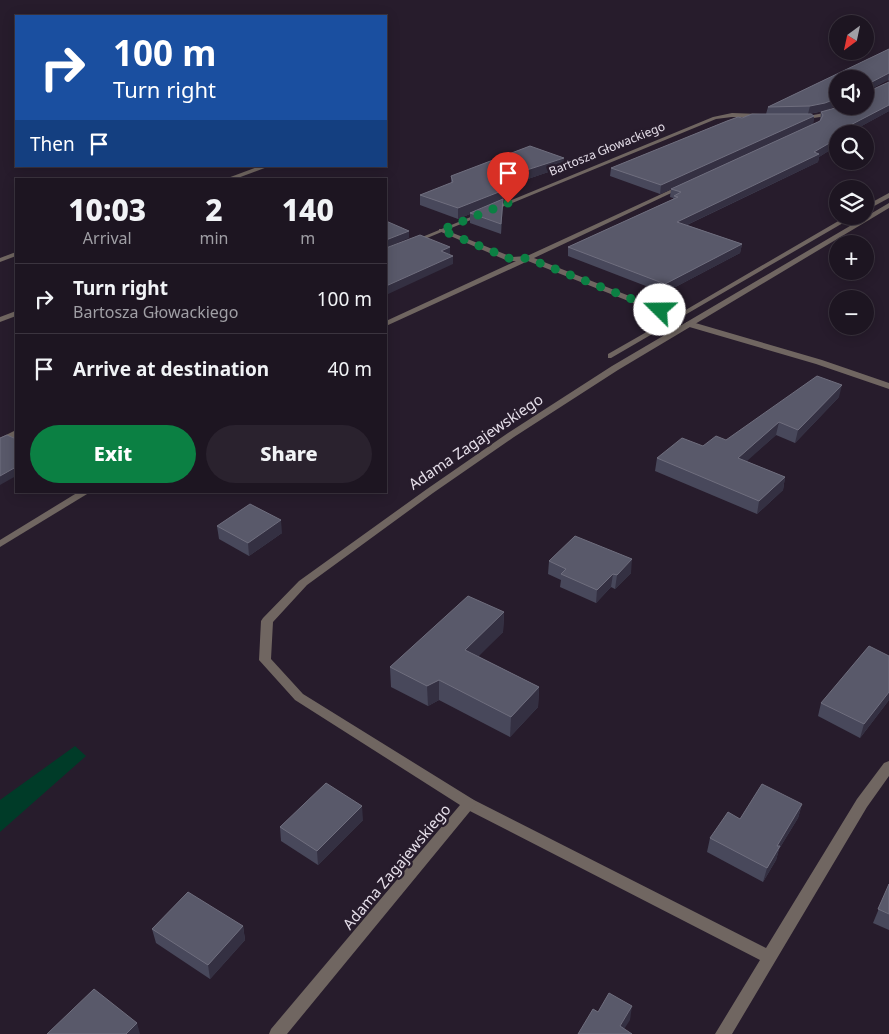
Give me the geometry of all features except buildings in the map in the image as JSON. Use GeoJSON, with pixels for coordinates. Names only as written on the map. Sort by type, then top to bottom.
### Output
{"type":"FeatureCollection","features":[{"type":"Feature","properties":{"kind":"street"},"geometry":{"type":"LineString","coordinates":[[794,118],[812,118],[829,114]]}},
{"type":"Feature","properties":{"kind":"street","name":"Bartosza Głowackiego"},"geometry":{"type":"LineString","coordinates":[[404,245],[715,118],[736,115],[765,116]]}},
{"type":"Feature","properties":{"kind":"street"},"geometry":{"type":"LineString","coordinates":[[812,118],[818,123]]}},
{"type":"Feature","properties":{"kind":"street"},"geometry":{"type":"LineString","coordinates":[[231,178],[264,167]]}},
{"type":"Feature","properties":{"kind":"street"},"geometry":{"type":"LineString","coordinates":[[387,324],[688,184]]}},
{"type":"Feature","properties":{"kind":"street"},"geometry":{"type":"LineString","coordinates":[[874,204],[889,195]]}},
{"type":"Feature","properties":{"kind":"street","name":"Adama Zagajewskiego"},"geometry":{"type":"LineString","coordinates":[[277,1034],[470,804],[299,697],[265,660],[267,621],[303,583],[430,491],[591,383],[889,205]]}},
{"type":"Feature","properties":{"kind":"street"},"geometry":{"type":"LineString","coordinates":[[611,356],[836,225]]}},
{"type":"Feature","properties":{"kind":"street"},"geometry":{"type":"LineString","coordinates":[[441,230],[511,259],[527,258],[676,317]]}},
{"type":"Feature","properties":{"kind":"street"},"geometry":{"type":"LineString","coordinates":[[0,260],[15,254]]}},
{"type":"Feature","properties":{"kind":"street"},"geometry":{"type":"LineString","coordinates":[[0,320],[15,313]]}},
{"type":"Feature","properties":{"kind":"street"},"geometry":{"type":"LineString","coordinates":[[689,324],[819,362],[889,386]]}},
{"type":"Feature","properties":{"kind":"street"},"geometry":{"type":"LineString","coordinates":[[0,442],[15,434]]}},
{"type":"Feature","properties":{"kind":"street"},"geometry":{"type":"LineString","coordinates":[[0,544],[84,493]]}},
{"type":"Feature","properties":{"kind":"street"},"geometry":{"type":"LineString","coordinates":[[723,1034],[862,803],[889,766]]}},
{"type":"Feature","properties":{"kind":"street"},"geometry":{"type":"LineString","coordinates":[[470,804],[769,957]]}},
{"type":"Feature","properties":{"kind":"green space"},"geometry":{"type":"Polygon","coordinates":[[[75,746],[86,756],[0,832],[0,800],[75,746]]]}},
{"type":"Feature","properties":{"kind":"route"},"geometry":{"type":"LineString","coordinates":[[508,203],[441,230],[511,259],[527,258],[660,310]]}}]}
